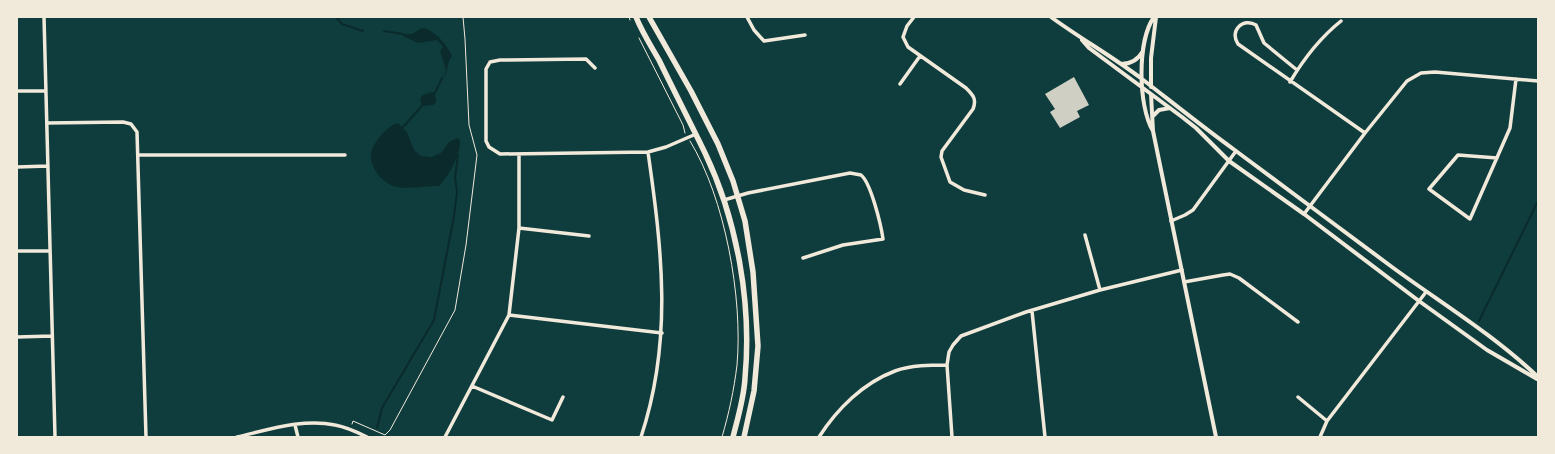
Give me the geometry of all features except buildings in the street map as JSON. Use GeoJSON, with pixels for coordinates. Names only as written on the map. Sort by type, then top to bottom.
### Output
{"type":"FeatureCollection","features":[{"type":"Feature","properties":{"kind":"main road"},"geometry":{"type":"LineString","coordinates":[[636,17],[705,154],[724,200],[738,248],[746,314],[746,378],[741,407],[733,437]]}},
{"type":"Feature","properties":{"kind":"main road"},"geometry":{"type":"LineString","coordinates":[[650,17],[702,113],[725,161],[739,196],[750,251],[757,325],[757,371],[744,437]]}},
{"type":"Feature","properties":{"kind":"street"},"geometry":{"type":"LineString","coordinates":[[44,17],[55,437]]}},
{"type":"Feature","properties":{"kind":"street"},"geometry":{"type":"LineString","coordinates":[[747,17],[754,30],[764,41],[805,35]]}},
{"type":"Feature","properties":{"kind":"street"},"geometry":{"type":"LineString","coordinates":[[914,17],[907,26],[903,37],[908,47],[966,88],[974,96],[976,103],[942,151],[940,157],[950,182],[964,190],[985,195]]}},
{"type":"Feature","properties":{"kind":"street"},"geometry":{"type":"LineString","coordinates":[[1051,17],[1141,78],[1236,151],[1426,292],[1490,336],[1518,358],[1538,378]]}},
{"type":"Feature","properties":{"kind":"street"},"geometry":{"type":"LineString","coordinates":[[1153,131],[1148,123],[1141,78],[1144,50],[1150,23],[1155,17]]}},
{"type":"Feature","properties":{"kind":"street"},"geometry":{"type":"LineString","coordinates":[[1155,17],[1151,58],[1153,131],[1216,437]]}},
{"type":"Feature","properties":{"kind":"street"},"geometry":{"type":"LineString","coordinates":[[1290,82],[1297,70],[1328,33],[1341,21]]}},
{"type":"Feature","properties":{"kind":"street"},"geometry":{"type":"LineString","coordinates":[[1297,70],[1264,43],[1256,25],[1246,22],[1238,27],[1235,33],[1235,38],[1238,44],[1290,82],[1365,133]]}},
{"type":"Feature","properties":{"kind":"street"},"geometry":{"type":"LineString","coordinates":[[1082,39],[1089,48],[1196,128],[1229,160],[1487,350],[1538,378]]}},
{"type":"Feature","properties":{"kind":"street"},"geometry":{"type":"LineString","coordinates":[[1120,64],[1127,64],[1136,60],[1144,50]]}},
{"type":"Feature","properties":{"kind":"street"},"geometry":{"type":"LineString","coordinates":[[900,84],[920,56]]}},
{"type":"Feature","properties":{"kind":"street"},"geometry":{"type":"LineString","coordinates":[[595,68],[586,59],[500,60],[490,62],[486,69],[486,142],[489,147],[500,154],[648,152],[666,147],[696,134]]}},
{"type":"Feature","properties":{"kind":"street"},"geometry":{"type":"LineString","coordinates":[[1304,214],[1365,133],[1407,81],[1421,73],[1435,72],[1538,82]]}},
{"type":"Feature","properties":{"kind":"street"},"geometry":{"type":"LineString","coordinates":[[1497,158],[1458,155],[1429,189],[1470,218],[1497,158],[1510,128],[1516,79]]}},
{"type":"Feature","properties":{"kind":"street"},"geometry":{"type":"LineString","coordinates":[[17,91],[46,91]]}},
{"type":"Feature","properties":{"kind":"street"},"geometry":{"type":"LineString","coordinates":[[1153,116],[1159,110],[1170,108]]}},
{"type":"Feature","properties":{"kind":"street"},"geometry":{"type":"LineString","coordinates":[[47,123],[124,122],[131,124],[137,132],[146,437]]}},
{"type":"Feature","properties":{"kind":"street"},"geometry":{"type":"LineString","coordinates":[[1171,221],[1193,210],[1236,151]]}},
{"type":"Feature","properties":{"kind":"street"},"geometry":{"type":"LineString","coordinates":[[641,437],[650,411],[657,375],[662,332],[662,280],[657,215],[648,152]]}},
{"type":"Feature","properties":{"kind":"street"},"geometry":{"type":"LineString","coordinates":[[445,437],[509,315],[519,228],[519,154]]}},
{"type":"Feature","properties":{"kind":"street"},"geometry":{"type":"LineString","coordinates":[[138,155],[345,155]]}},
{"type":"Feature","properties":{"kind":"street"},"geometry":{"type":"LineString","coordinates":[[17,167],[48,166]]}},
{"type":"Feature","properties":{"kind":"street"},"geometry":{"type":"LineString","coordinates":[[724,200],[850,173],[861,175],[867,182],[883,239],[843,246],[803,258]]}},
{"type":"Feature","properties":{"kind":"street"},"geometry":{"type":"LineString","coordinates":[[519,228],[589,236]]}},
{"type":"Feature","properties":{"kind":"street"},"geometry":{"type":"LineString","coordinates":[[1084,235],[1100,290]]}},
{"type":"Feature","properties":{"kind":"street"},"geometry":{"type":"LineString","coordinates":[[17,251],[49,251]]}},
{"type":"Feature","properties":{"kind":"street"},"geometry":{"type":"LineString","coordinates":[[952,437],[947,365],[953,345],[961,336],[982,327],[1100,290],[1182,270]]}},
{"type":"Feature","properties":{"kind":"street"},"geometry":{"type":"LineString","coordinates":[[1184,282],[1230,274],[1238,278],[1298,322]]}},
{"type":"Feature","properties":{"kind":"street"},"geometry":{"type":"LineString","coordinates":[[1320,437],[1327,422],[1426,292]]}},
{"type":"Feature","properties":{"kind":"street"},"geometry":{"type":"LineString","coordinates":[[1032,311],[1045,437]]}},
{"type":"Feature","properties":{"kind":"street"},"geometry":{"type":"LineString","coordinates":[[509,315],[662,332]]}},
{"type":"Feature","properties":{"kind":"street"},"geometry":{"type":"LineString","coordinates":[[17,337],[52,336]]}},
{"type":"Feature","properties":{"kind":"street"},"geometry":{"type":"LineString","coordinates":[[819,437],[825,427],[849,401],[874,381],[896,371],[928,365],[947,365]]}},
{"type":"Feature","properties":{"kind":"street"},"geometry":{"type":"LineString","coordinates":[[472,386],[552,420],[563,397]]}},
{"type":"Feature","properties":{"kind":"street"},"geometry":{"type":"LineString","coordinates":[[1298,397],[1327,422]]}},
{"type":"Feature","properties":{"kind":"street"},"geometry":{"type":"LineString","coordinates":[[237,437],[307,423],[336,425],[367,437]]}},
{"type":"Feature","properties":{"kind":"street"},"geometry":{"type":"LineString","coordinates":[[295,425],[298,437]]}},
{"type":"Feature","properties":{"kind":"path"},"geometry":{"type":"LineString","coordinates":[[353,421],[385,435],[390,430],[455,310],[478,155],[469,125],[463,17]]}},
{"type":"Feature","properties":{"kind":"path"},"geometry":{"type":"LineString","coordinates":[[629,17],[633,24]]}},
{"type":"Feature","properties":{"kind":"path"},"geometry":{"type":"LineString","coordinates":[[637,34],[683,125],[685,134]]}},
{"type":"Feature","properties":{"kind":"path"},"geometry":{"type":"LineString","coordinates":[[690,143],[694,146],[703,165],[715,198],[727,243],[736,299],[738,344],[737,364],[733,393],[722,437]]}},
{"type":"Feature","properties":{"kind":"water"},"geometry":{"type":"Polygon","coordinates":[[[422,28],[431,31],[440,38],[452,56],[443,78],[446,70],[440,51],[443,47],[437,40],[418,43],[403,36],[403,34],[412,34],[422,28]]]}},
{"type":"Feature","properties":{"kind":"water"},"geometry":{"type":"Polygon","coordinates":[[[432,92],[435,93],[436,102],[433,105],[422,106],[420,98],[423,95],[432,92]]]}},
{"type":"Feature","properties":{"kind":"water"},"geometry":{"type":"Polygon","coordinates":[[[398,123],[407,132],[414,150],[421,156],[432,157],[441,153],[449,142],[457,138],[460,140],[459,152],[454,164],[447,177],[439,186],[401,188],[386,183],[378,175],[371,160],[372,150],[377,140],[385,131],[398,123]]]}},
{"type":"Feature","properties":{"kind":"waterway"},"geometry":{"type":"LineString","coordinates":[[336,17],[342,24],[363,31]]}},
{"type":"Feature","properties":{"kind":"waterway"},"geometry":{"type":"LineString","coordinates":[[384,31],[403,34]]}},
{"type":"Feature","properties":{"kind":"waterway"},"geometry":{"type":"LineString","coordinates":[[435,93],[442,78]]}},
{"type":"Feature","properties":{"kind":"waterway"},"geometry":{"type":"LineString","coordinates":[[403,127],[422,106]]}},
{"type":"Feature","properties":{"kind":"waterway"},"geometry":{"type":"LineString","coordinates":[[377,428],[382,408],[434,320],[454,216],[457,192],[455,178],[458,155]]}},
{"type":"Feature","properties":{"kind":"waterway"},"geometry":{"type":"LineString","coordinates":[[1479,321],[1538,201]]}}]}
